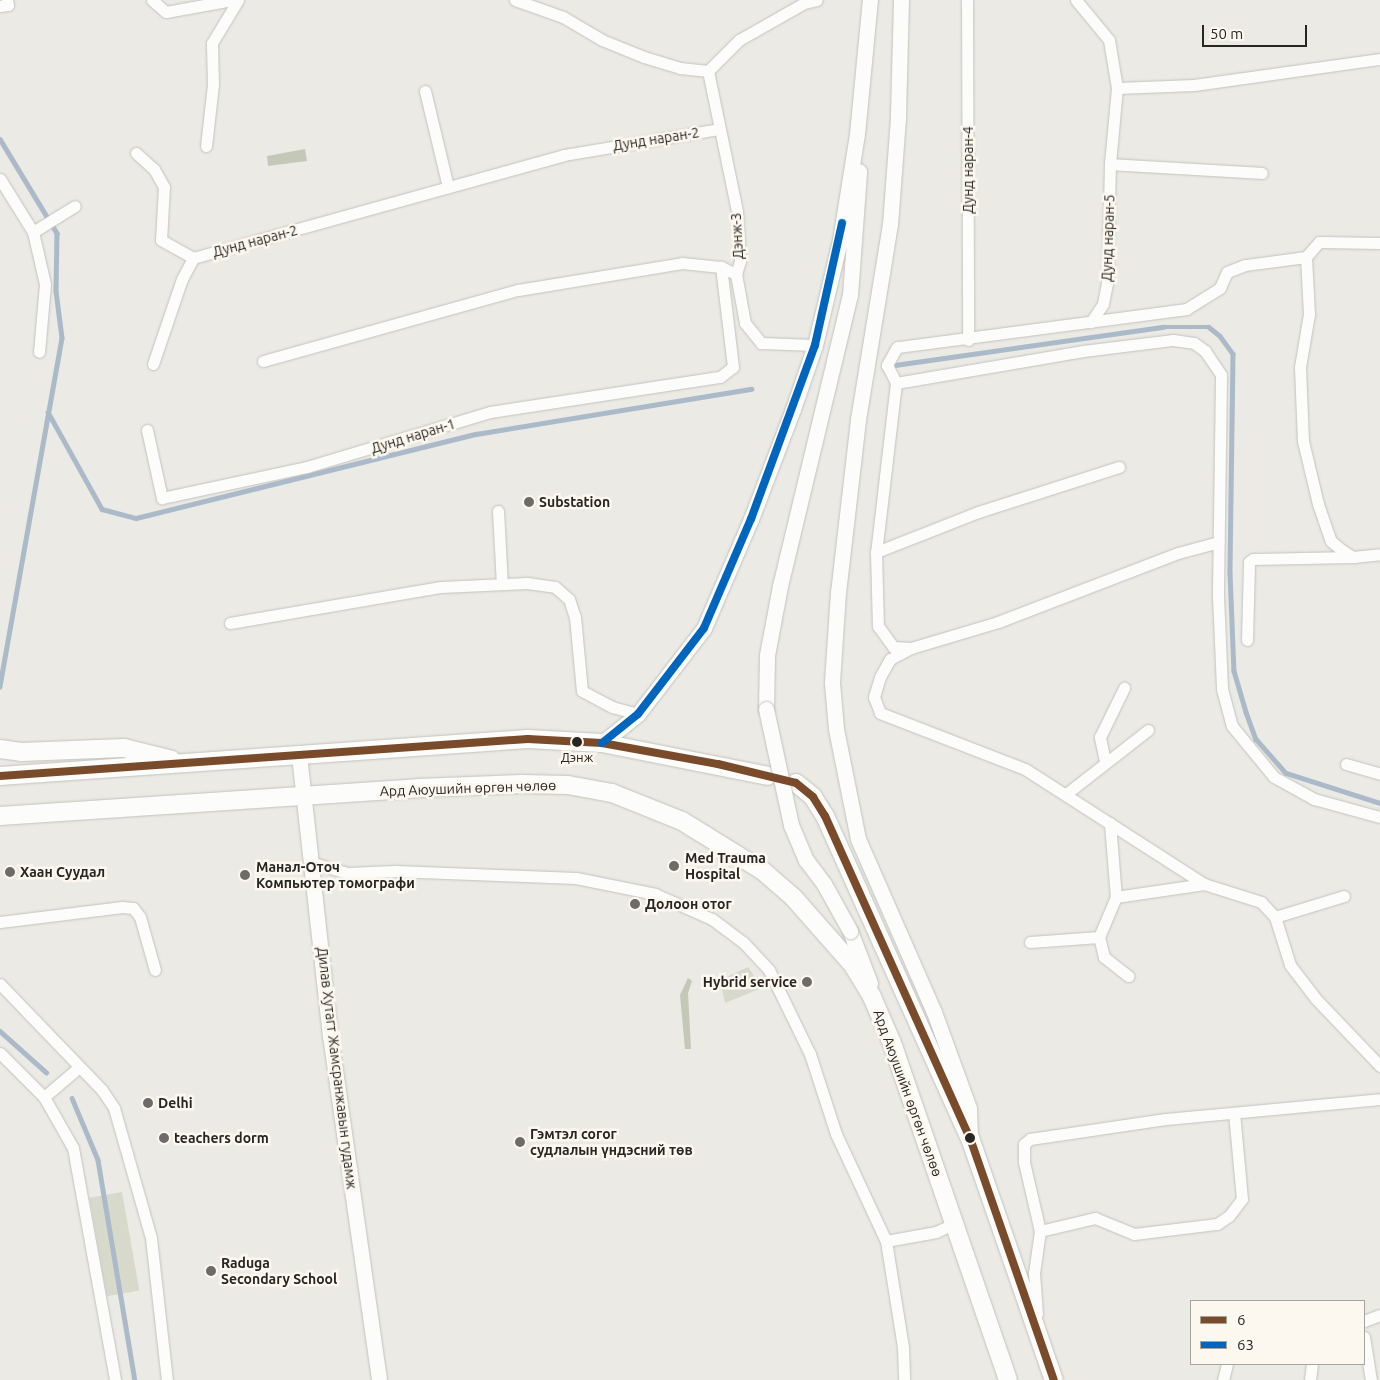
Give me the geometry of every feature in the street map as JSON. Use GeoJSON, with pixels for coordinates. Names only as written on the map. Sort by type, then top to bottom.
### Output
{"type":"FeatureCollection","features":[{"type":"Feature","properties":{"kind":"main road"},"geometry":{"type":"LineString","coordinates":[[602,743],[638,714],[704,628],[751,519],[815,345],[840,240],[857,134],[870,0]]}},
{"type":"Feature","properties":{"kind":"main road"},"geometry":{"type":"LineString","coordinates":[[870,0],[850,295],[780,586],[766,655],[766,709],[791,825],[806,860],[824,884],[850,931],[892,1043]]}},
{"type":"Feature","properties":{"kind":"main road"},"geometry":{"type":"LineString","coordinates":[[901,0],[898,118],[890,224],[858,420],[838,592],[832,682],[836,729],[858,839],[934,1012],[968,1108],[970,1138]]}},
{"type":"Feature","properties":{"kind":"main road"},"geometry":{"type":"LineString","coordinates":[[0,776],[528,739],[602,743],[768,776]]}},
{"type":"Feature","properties":{"kind":"main road"},"geometry":{"type":"LineString","coordinates":[[0,749],[21,752],[124,748],[192,764]]}},
{"type":"Feature","properties":{"kind":"main road","name":"Дилав Хутагт Жамсранжавын гудамж"},"geometry":{"type":"LineString","coordinates":[[299,755],[330,1035],[379,1380]]}},
{"type":"Feature","properties":{"kind":"main road"},"geometry":{"type":"LineString","coordinates":[[796,784],[813,797],[825,816],[970,1138],[1054,1380]]}},
{"type":"Feature","properties":{"kind":"main road","name":"Ард Аюушийн өргөн чөлөө"},"geometry":{"type":"LineString","coordinates":[[0,816],[418,788],[568,785],[647,804],[682,820],[729,849],[793,897],[853,965],[872,997],[892,1043],[1008,1380]]}},
{"type":"Feature","properties":{"kind":"street"},"geometry":{"type":"LineString","coordinates":[[0,6],[8,5],[7,0]]}},
{"type":"Feature","properties":{"kind":"street"},"geometry":{"type":"LineString","coordinates":[[152,0],[166,12],[232,0]]}},
{"type":"Feature","properties":{"kind":"street"},"geometry":{"type":"LineString","coordinates":[[206,146],[213,85],[212,43],[238,0]]}},
{"type":"Feature","properties":{"kind":"street"},"geometry":{"type":"LineString","coordinates":[[515,0],[563,16],[602,40],[644,57],[680,68],[708,71],[738,40],[804,3],[817,0]]}},
{"type":"Feature","properties":{"kind":"street","name":"Дунд наран-4"},"geometry":{"type":"LineString","coordinates":[[967,0],[968,340]]}},
{"type":"Feature","properties":{"kind":"street","name":"Дунд наран-5"},"geometry":{"type":"LineString","coordinates":[[1076,0],[1108,40],[1117,88],[1110,164],[1107,283],[1103,304],[1091,322]]}},
{"type":"Feature","properties":{"kind":"street"},"geometry":{"type":"LineString","coordinates":[[1117,88],[1194,85],[1380,59]]}},
{"type":"Feature","properties":{"kind":"street","name":"Дэнж-3"},"geometry":{"type":"LineString","coordinates":[[708,71],[737,211],[740,261],[736,274],[745,323],[761,343],[815,345]]}},
{"type":"Feature","properties":{"kind":"street"},"geometry":{"type":"LineString","coordinates":[[425,91],[448,188]]}},
{"type":"Feature","properties":{"kind":"street","name":"Дунд наран-2"},"geometry":{"type":"LineString","coordinates":[[193,258],[564,154],[719,129]]}},
{"type":"Feature","properties":{"kind":"street"},"geometry":{"type":"LineString","coordinates":[[136,153],[154,169],[164,187],[160,240],[193,258],[182,279],[153,364]]}},
{"type":"Feature","properties":{"kind":"street"},"geometry":{"type":"LineString","coordinates":[[1110,164],[1262,173]]}},
{"type":"Feature","properties":{"kind":"street"},"geometry":{"type":"LineString","coordinates":[[0,179],[33,232],[44,284],[39,352]]}},
{"type":"Feature","properties":{"kind":"street"},"geometry":{"type":"LineString","coordinates":[[33,232],[70,207]]}},
{"type":"Feature","properties":{"kind":"street"},"geometry":{"type":"LineString","coordinates":[[911,648],[892,647],[878,626],[876,552],[896,383],[887,365],[897,347],[968,340],[1187,309],[1220,288],[1227,272],[1245,265],[1306,257],[1319,242],[1380,243]]}},
{"type":"Feature","properties":{"kind":"street"},"geometry":{"type":"LineString","coordinates":[[1306,257],[1309,314],[1300,367],[1303,441],[1318,504],[1331,541],[1353,557]]}},
{"type":"Feature","properties":{"kind":"street"},"geometry":{"type":"LineString","coordinates":[[263,361],[518,290],[682,262],[721,267],[736,274]]}},
{"type":"Feature","properties":{"kind":"street","name":"Дунд наран-1"},"geometry":{"type":"LineString","coordinates":[[146,430],[162,498],[307,466],[490,412],[720,377],[733,367],[721,267]]}},
{"type":"Feature","properties":{"kind":"street"},"geometry":{"type":"LineString","coordinates":[[896,383],[1093,350],[1174,340],[1194,343],[1215,363],[1221,375],[1219,542],[1222,689],[1232,726],[1274,777],[1314,799],[1380,818]]}},
{"type":"Feature","properties":{"kind":"street"},"geometry":{"type":"LineString","coordinates":[[876,552],[978,512],[1119,467]]}},
{"type":"Feature","properties":{"kind":"street"},"geometry":{"type":"LineString","coordinates":[[498,511],[502,584]]}},
{"type":"Feature","properties":{"kind":"street"},"geometry":{"type":"LineString","coordinates":[[1219,542],[1178,553],[998,622],[911,648],[890,659],[880,676],[874,697],[880,713],[1025,769],[1204,884],[1260,902],[1276,917],[1290,965],[1316,999],[1380,1066]]}},
{"type":"Feature","properties":{"kind":"street"},"geometry":{"type":"LineString","coordinates":[[1247,640],[1250,562],[1254,559],[1353,557],[1380,554]]}},
{"type":"Feature","properties":{"kind":"street"},"geometry":{"type":"LineString","coordinates":[[230,623],[387,594],[502,584],[555,586],[570,599],[575,617],[582,691],[612,707],[638,714]]}},
{"type":"Feature","properties":{"kind":"street"},"geometry":{"type":"LineString","coordinates":[[1105,761],[1100,737],[1124,688]]}},
{"type":"Feature","properties":{"kind":"street"},"geometry":{"type":"LineString","coordinates":[[1066,794],[1105,761],[1148,730]]}},
{"type":"Feature","properties":{"kind":"street"},"geometry":{"type":"LineString","coordinates":[[1346,764],[1380,774]]}},
{"type":"Feature","properties":{"kind":"street"},"geometry":{"type":"LineString","coordinates":[[1110,823],[1116,897],[1099,937],[1104,957],[1128,976]]}},
{"type":"Feature","properties":{"kind":"street"},"geometry":{"type":"LineString","coordinates":[[312,863],[348,873],[404,872],[576,878],[654,894],[720,924],[743,942],[769,970],[810,1054],[836,1134],[886,1241],[903,1347],[904,1380]]}},
{"type":"Feature","properties":{"kind":"street"},"geometry":{"type":"LineString","coordinates":[[1116,897],[1204,884]]}},
{"type":"Feature","properties":{"kind":"street"},"geometry":{"type":"LineString","coordinates":[[1276,917],[1344,896]]}},
{"type":"Feature","properties":{"kind":"street"},"geometry":{"type":"LineString","coordinates":[[0,922],[122,907],[133,908],[140,917],[155,970]]}},
{"type":"Feature","properties":{"kind":"street"},"geometry":{"type":"LineString","coordinates":[[1030,942],[1099,937]]}},
{"type":"Feature","properties":{"kind":"street"},"geometry":{"type":"LineString","coordinates":[[0,984],[78,1068],[102,1090],[114,1108],[150,1238],[167,1380]]}},
{"type":"Feature","properties":{"kind":"street"},"geometry":{"type":"LineString","coordinates":[[0,1053],[44,1097],[73,1148],[80,1172],[115,1380]]}},
{"type":"Feature","properties":{"kind":"street"},"geometry":{"type":"LineString","coordinates":[[44,1097],[78,1068]]}},
{"type":"Feature","properties":{"kind":"street"},"geometry":{"type":"LineString","coordinates":[[1038,1334],[1034,1273],[1040,1231],[1024,1162],[1024,1144],[1030,1139],[1166,1119],[1380,1099]]}},
{"type":"Feature","properties":{"kind":"street"},"geometry":{"type":"LineString","coordinates":[[1040,1231],[1095,1218],[1134,1234],[1217,1224],[1229,1216],[1242,1199],[1234,1113]]}},
{"type":"Feature","properties":{"kind":"street"},"geometry":{"type":"LineString","coordinates":[[886,1241],[936,1232],[955,1224]]}},
{"type":"Feature","properties":{"kind":"street"},"geometry":{"type":"LineString","coordinates":[[1365,1321],[1380,1315]]}},
{"type":"Feature","properties":{"kind":"street"},"geometry":{"type":"LineString","coordinates":[[1365,1343],[1371,1380]]}},
{"type":"Feature","properties":{"kind":"street"},"geometry":{"type":"LineString","coordinates":[[1223,1380],[1227,1365]]}},
{"type":"Feature","properties":{"kind":"street"},"geometry":{"type":"LineString","coordinates":[[1310,1380],[1312,1365]]}},
{"type":"Feature","properties":{"kind":"shaded area"},"geometry":{"type":"Polygon","coordinates":[[[748,967],[762,988],[725,1003],[720,980],[748,967]]]}},
{"type":"Feature","properties":{"kind":"shaded area"},"geometry":{"type":"Polygon","coordinates":[[[122,1192],[139,1290],[107,1296],[90,1198],[122,1192]]]}},
{"type":"Feature","properties":{"kind":"green space"},"geometry":{"type":"Polygon","coordinates":[[[305,149],[307,161],[268,166],[267,156],[305,149]]]}},
{"type":"Feature","properties":{"kind":"green space"},"geometry":{"type":"Polygon","coordinates":[[[688,978],[692,981],[688,993],[691,1049],[685,1049],[680,995],[688,978]]]}},
{"type":"Feature","properties":{"kind":"waterway"},"geometry":{"type":"LineString","coordinates":[[0,139],[57,233],[56,291],[62,338],[0,687]]}},
{"type":"Feature","properties":{"kind":"waterway"},"geometry":{"type":"LineString","coordinates":[[895,365],[1163,327],[1209,327],[1220,336],[1233,354],[1230,573],[1234,671],[1246,712],[1256,739],[1286,773],[1380,803]]}},
{"type":"Feature","properties":{"kind":"waterway"},"geometry":{"type":"LineString","coordinates":[[48,412],[102,509],[136,518],[476,434],[751,389]]}},
{"type":"Feature","properties":{"kind":"waterway"},"geometry":{"type":"LineString","coordinates":[[0,1031],[46,1072]]}},
{"type":"Feature","properties":{"kind":"waterway"},"geometry":{"type":"LineString","coordinates":[[72,1098],[98,1160],[135,1380]]}},
{"type":"Feature","properties":{"kind":"transit line","name":"63"},"geometry":{"type":"LineString","coordinates":[[602,743],[638,714],[704,628],[751,519],[815,345],[842,223]]}},
{"type":"Feature","properties":{"kind":"transit line","name":"6"},"geometry":{"type":"LineString","coordinates":[[0,776],[528,739],[602,743],[718,764],[796,783],[813,797],[825,816],[970,1138],[1054,1380]]}},
{"type":"Feature","properties":{"kind":"place","name":"Substation"},"geometry":{"type":"Point","coordinates":[529,502]}},
{"type":"Feature","properties":{"kind":"place","name":"Дэнж"},"geometry":{"type":"Point","coordinates":[577,742]}},
{"type":"Feature","properties":{"kind":"place","name":"Med Trauma Hospital"},"geometry":{"type":"Point","coordinates":[674,866]}},
{"type":"Feature","properties":{"kind":"place","name":"Хаан Суудал"},"geometry":{"type":"Point","coordinates":[10,872]}},
{"type":"Feature","properties":{"kind":"place","name":"Манал-Оточ Компьютер томографи"},"geometry":{"type":"Point","coordinates":[245,875]}},
{"type":"Feature","properties":{"kind":"place","name":"Долоон отог"},"geometry":{"type":"Point","coordinates":[635,904]}},
{"type":"Feature","properties":{"kind":"place","name":"Hybrid service"},"geometry":{"type":"Point","coordinates":[807,982]}},
{"type":"Feature","properties":{"kind":"place","name":"Delhi"},"geometry":{"type":"Point","coordinates":[148,1103]}},
{"type":"Feature","properties":{"kind":"place","name":"teachers dorm"},"geometry":{"type":"Point","coordinates":[164,1138]}},
{"type":"Feature","properties":{"kind":"place","name":"Гэмтэл согог судлалын үндэсний төв"},"geometry":{"type":"Point","coordinates":[520,1142]}},
{"type":"Feature","properties":{"kind":"place","name":"Raduga Secondary School"},"geometry":{"type":"Point","coordinates":[211,1271]}}]}
